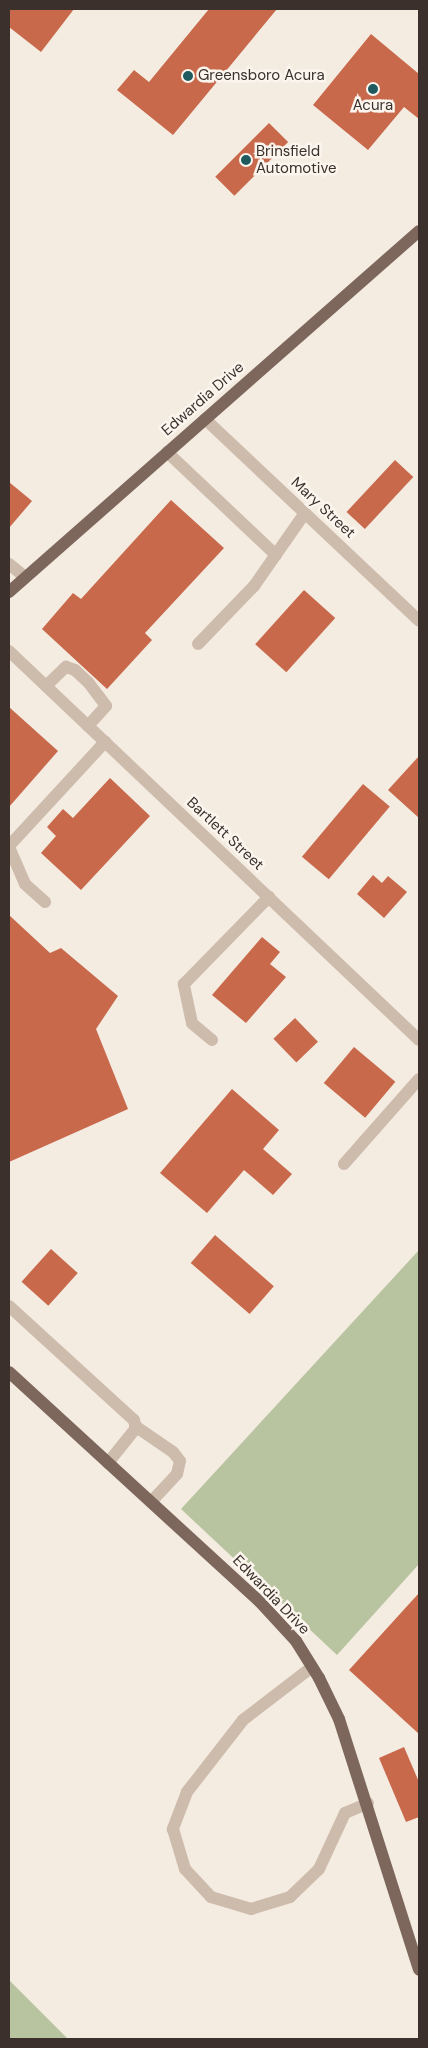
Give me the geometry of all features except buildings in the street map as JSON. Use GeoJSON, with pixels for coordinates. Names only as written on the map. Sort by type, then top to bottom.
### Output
{"type":"FeatureCollection","features":[{"type":"Feature","properties":{"kind":"main road","name":"Edwardia Drive"},"geometry":{"type":"LineString","coordinates":[[9,592],[419,231]]}},
{"type":"Feature","properties":{"kind":"main road","name":"Edwardia Drive"},"geometry":{"type":"LineString","coordinates":[[9,1372],[260,1602],[296,1641],[339,1719],[368,1803],[419,1970]]}},
{"type":"Feature","properties":{"kind":"street","name":"Mary Street"},"geometry":{"type":"LineString","coordinates":[[204,419],[419,621]]}},
{"type":"Feature","properties":{"kind":"street"},"geometry":{"type":"LineString","coordinates":[[167,452],[276,555]]}},
{"type":"Feature","properties":{"kind":"street"},"geometry":{"type":"LineString","coordinates":[[198,644],[254,586],[305,513]]}},
{"type":"Feature","properties":{"kind":"street"},"geometry":{"type":"LineString","coordinates":[[9,564],[25,577]]}},
{"type":"Feature","properties":{"kind":"street","name":"Bartlett Street"},"geometry":{"type":"LineString","coordinates":[[11,657],[46,686],[419,1040]]}},
{"type":"Feature","properties":{"kind":"street"},"geometry":{"type":"LineString","coordinates":[[46,686],[66,667],[75,670],[88,682],[106,706],[88,726]]}},
{"type":"Feature","properties":{"kind":"street"},"geometry":{"type":"LineString","coordinates":[[45,902],[25,884],[9,847],[105,742]]}},
{"type":"Feature","properties":{"kind":"street"},"geometry":{"type":"LineString","coordinates":[[212,1040],[192,1023],[184,984],[269,897]]}},
{"type":"Feature","properties":{"kind":"street"},"geometry":{"type":"LineString","coordinates":[[344,1164],[419,1079]]}},
{"type":"Feature","properties":{"kind":"street"},"geometry":{"type":"LineString","coordinates":[[9,1306],[134,1420],[135,1426],[129,1439],[108,1463]]}},
{"type":"Feature","properties":{"kind":"street"},"geometry":{"type":"LineString","coordinates":[[135,1426],[173,1452],[180,1461],[177,1474],[151,1502]]}},
{"type":"Feature","properties":{"kind":"street"},"geometry":{"type":"LineString","coordinates":[[312,1667],[243,1720],[187,1792],[172,1829],[185,1869],[211,1897],[251,1909],[290,1897],[319,1868],[345,1813],[368,1803]]}},
{"type":"Feature","properties":{"kind":"green space"},"geometry":{"type":"Polygon","coordinates":[[[419,1250],[419,1564],[337,1655],[181,1509],[419,1250]]]}},
{"type":"Feature","properties":{"kind":"green space"},"geometry":{"type":"Polygon","coordinates":[[[9,1980],[68,2039],[9,2039],[9,1980]]]}},
{"type":"Feature","properties":{"kind":"place","name":"Greensboro Acura"},"geometry":{"type":"Point","coordinates":[188,76]}},
{"type":"Feature","properties":{"kind":"place","name":"Acura"},"geometry":{"type":"Point","coordinates":[373,89]}},
{"type":"Feature","properties":{"kind":"place","name":"Brinsfield Automotive"},"geometry":{"type":"Point","coordinates":[246,160]}}]}
